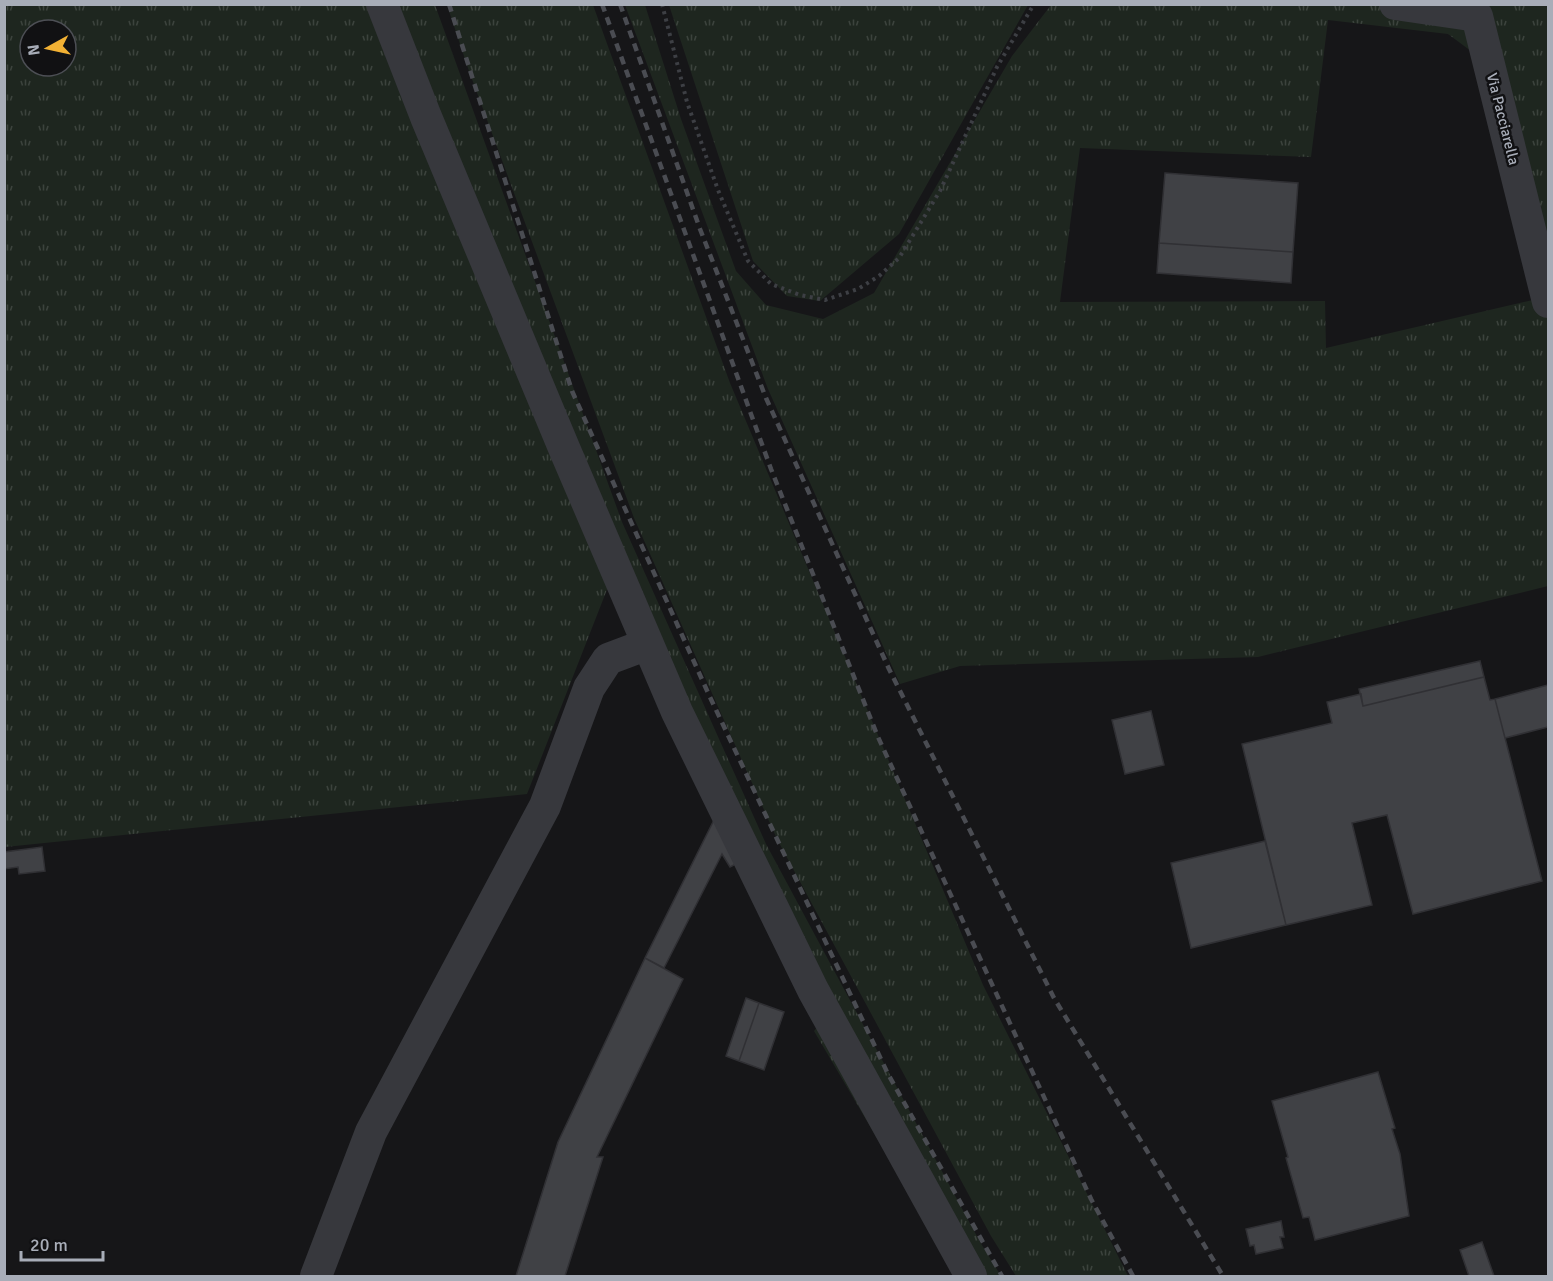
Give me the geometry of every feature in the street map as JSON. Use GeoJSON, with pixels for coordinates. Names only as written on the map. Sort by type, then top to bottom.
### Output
{"type":"FeatureCollection","features":[{"type":"Feature","properties":{"kind":"street"},"geometry":{"type":"LineString","coordinates":[[382,4],[430,128],[677,712],[813,990],[971,1276]]}},
{"type":"Feature","properties":{"kind":"street","name":"Via Pacciarella"},"geometry":{"type":"LineString","coordinates":[[1395,4],[1477,16],[1548,302]]}},
{"type":"Feature","properties":{"kind":"street"},"geometry":{"type":"LineString","coordinates":[[316,1276],[371,1132],[545,806],[589,688],[608,659],[648,644]]}},
{"type":"Feature","properties":{"kind":"path"},"geometry":{"type":"LineString","coordinates":[[662,4],[687,102],[718,190],[748,261],[771,284],[800,295],[825,300],[858,289],[879,276],[899,258],[939,191],[997,67],[1034,4]]}},
{"type":"Feature","properties":{"kind":"green space"},"geometry":{"type":"Polygon","coordinates":[[[669,4],[1028,5],[899,234],[820,301],[787,296],[753,261],[669,4]]]}},
{"type":"Feature","properties":{"kind":"green space"},"geometry":{"type":"Polygon","coordinates":[[[5,5],[435,5],[622,522],[766,844],[980,1242],[1001,1276],[958,1276],[814,1031],[825,1018],[608,587],[527,794],[5,847],[5,5]]]}},
{"type":"Feature","properties":{"kind":"green space"},"geometry":{"type":"Polygon","coordinates":[[[447,5],[593,5],[730,383],[983,985],[1128,1276],[1016,1276],[991,1236],[777,839],[634,518],[469,71],[447,5]]]}},
{"type":"Feature","properties":{"kind":"green space"},"geometry":{"type":"Polygon","coordinates":[[[625,5],[645,5],[681,119],[736,271],[766,305],[823,319],[874,293],[1012,56],[1051,5],[1548,5],[1548,586],[1258,657],[960,666],[900,684],[768,389],[625,5]],[[1328,20],[1311,157],[1080,148],[1060,302],[1325,301],[1326,348],[1533,300],[1475,54],[1448,34],[1328,20]]]}},
{"type":"Feature","properties":{"kind":"building"},"geometry":{"type":"Polygon","coordinates":[[[1165,173],[1298,183],[1293,252],[1159,243],[1165,173]]]}},
{"type":"Feature","properties":{"kind":"building"},"geometry":{"type":"Polygon","coordinates":[[[1159,243],[1293,252],[1291,283],[1157,273],[1159,243]]]}},
{"type":"Feature","properties":{"kind":"building"},"geometry":{"type":"Polygon","coordinates":[[[1480,661],[1484,677],[1363,706],[1359,689],[1480,661]]]}},
{"type":"Feature","properties":{"kind":"building"},"geometry":{"type":"Polygon","coordinates":[[[1484,677],[1490,700],[1495,699],[1542,881],[1413,914],[1387,815],[1352,823],[1372,905],[1286,925],[1242,744],[1332,723],[1327,702],[1361,694],[1363,706],[1484,677]]]}},
{"type":"Feature","properties":{"kind":"building"},"geometry":{"type":"Polygon","coordinates":[[[1548,685],[1548,727],[1505,738],[1495,699],[1548,685]]]}},
{"type":"Feature","properties":{"kind":"building"},"geometry":{"type":"Polygon","coordinates":[[[1151,711],[1164,765],[1125,774],[1112,720],[1151,711]]]}},
{"type":"Feature","properties":{"kind":"building"},"geometry":{"type":"Polygon","coordinates":[[[715,818],[738,863],[730,867],[722,854],[664,968],[645,958],[715,818]]]}},
{"type":"Feature","properties":{"kind":"building"},"geometry":{"type":"Polygon","coordinates":[[[1265,841],[1286,925],[1191,948],[1171,863],[1265,841]]]}},
{"type":"Feature","properties":{"kind":"building"},"geometry":{"type":"Polygon","coordinates":[[[42,847],[45,871],[19,874],[18,867],[4,869],[4,852],[42,847]]]}},
{"type":"Feature","properties":{"kind":"building"},"geometry":{"type":"Polygon","coordinates":[[[645,958],[683,979],[597,1157],[603,1157],[565,1276],[516,1276],[558,1142],[645,958]]]}},
{"type":"Feature","properties":{"kind":"building"},"geometry":{"type":"Polygon","coordinates":[[[746,998],[759,1003],[739,1061],[726,1056],[746,998]]]}},
{"type":"Feature","properties":{"kind":"building"},"geometry":{"type":"Polygon","coordinates":[[[759,1003],[784,1012],[764,1070],[739,1061],[759,1003]]]}},
{"type":"Feature","properties":{"kind":"building"},"geometry":{"type":"Polygon","coordinates":[[[1378,1072],[1395,1128],[1392,1129],[1400,1154],[1409,1216],[1315,1240],[1309,1217],[1303,1218],[1272,1101],[1378,1072]]]}},
{"type":"Feature","properties":{"kind":"building"},"geometry":{"type":"Polygon","coordinates":[[[1281,1221],[1284,1237],[1280,1237],[1283,1248],[1256,1254],[1254,1245],[1250,1246],[1246,1229],[1281,1221]]]}},
{"type":"Feature","properties":{"kind":"building"},"geometry":{"type":"Polygon","coordinates":[[[1482,1242],[1494,1276],[1469,1276],[1460,1250],[1482,1242]]]}},
{"type":"Feature","properties":{"kind":"railway"},"geometry":{"type":"LineString","coordinates":[[449,4],[572,391],[709,695],[888,1074],[1002,1276]]}},
{"type":"Feature","properties":{"kind":"railway"},"geometry":{"type":"LineString","coordinates":[[602,4],[771,469],[878,737],[1091,1199],[1133,1276]]}},
{"type":"Feature","properties":{"kind":"railway"},"geometry":{"type":"LineString","coordinates":[[620,4],[700,229],[766,398],[889,669],[1054,998],[1223,1276]]}}]}
